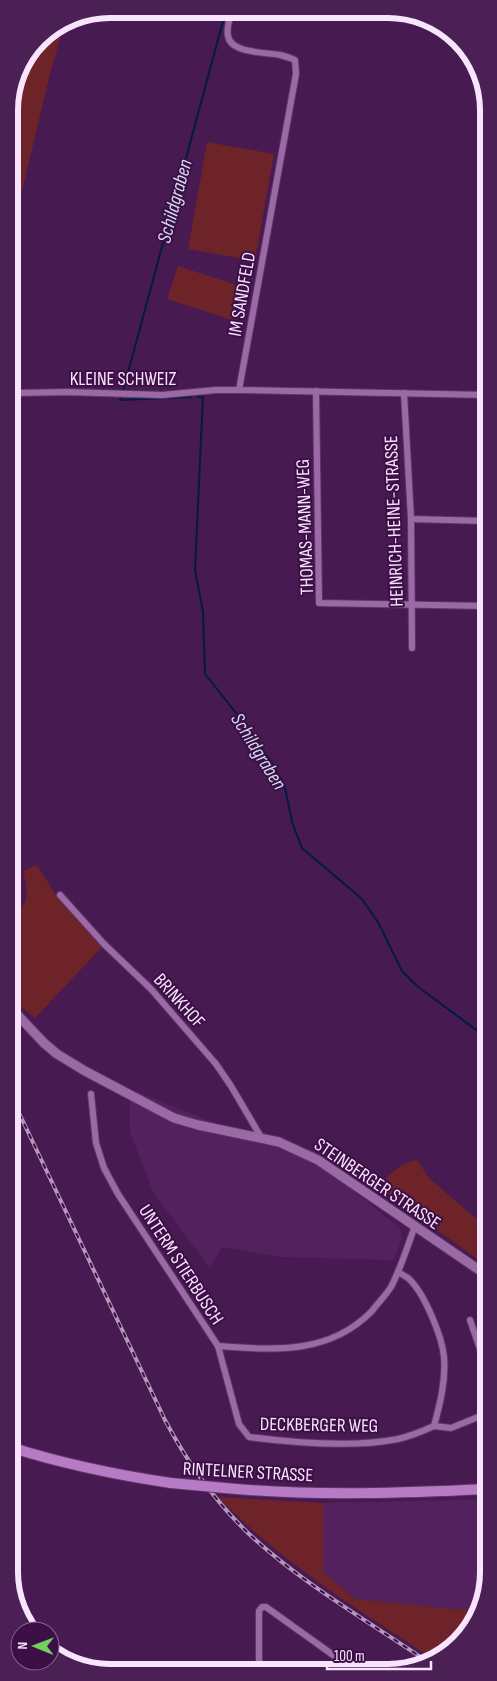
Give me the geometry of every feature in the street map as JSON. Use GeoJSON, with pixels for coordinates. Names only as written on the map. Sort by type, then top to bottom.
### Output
{"type":"FeatureCollection","features":[{"type":"Feature","properties":{"kind":"main road","name":"RINTELNER STRASSE"},"geometry":{"type":"LineString","coordinates":[[18,1449],[93,1469],[171,1483],[236,1489],[354,1493],[479,1489]]}},
{"type":"Feature","properties":{"kind":"street","name":"IM SANDFELD"},"geometry":{"type":"LineString","coordinates":[[230,18],[228,37],[232,45],[242,49],[282,55],[295,60],[296,74],[239,390]]}},
{"type":"Feature","properties":{"kind":"street"},"geometry":{"type":"LineString","coordinates":[[239,390],[480,395]]}},
{"type":"Feature","properties":{"kind":"street","name":"KLEINE SCHWEIZ"},"geometry":{"type":"LineString","coordinates":[[18,393],[67,392],[162,395],[239,390]]}},
{"type":"Feature","properties":{"kind":"street","name":"THOMAS-MANN-WEG"},"geometry":{"type":"LineString","coordinates":[[316,391],[319,603],[411,603]]}},
{"type":"Feature","properties":{"kind":"street","name":"HEINRICH-HEINE-STRASSE"},"geometry":{"type":"LineString","coordinates":[[404,393],[411,519],[412,648]]}},
{"type":"Feature","properties":{"kind":"street"},"geometry":{"type":"LineString","coordinates":[[411,519],[480,521]]}},
{"type":"Feature","properties":{"kind":"street"},"geometry":{"type":"LineString","coordinates":[[411,603],[480,606]]}},
{"type":"Feature","properties":{"kind":"street","name":"BRINKHOF"},"geometry":{"type":"LineString","coordinates":[[60,895],[104,944],[151,989],[204,1050],[231,1086],[261,1137]]}},
{"type":"Feature","properties":{"kind":"street","name":"STEINBERGER STRASSE"},"geometry":{"type":"LineString","coordinates":[[18,1016],[57,1054],[174,1118],[198,1125],[261,1137],[296,1148],[318,1160],[479,1270]]}},
{"type":"Feature","properties":{"kind":"street","name":"UNTERM STIERBUSCH"},"geometry":{"type":"LineString","coordinates":[[91,1094],[96,1143],[104,1168],[118,1194],[218,1346],[257,1349],[295,1348],[339,1336],[366,1317],[390,1289],[415,1226]]}},
{"type":"Feature","properties":{"kind":"street"},"geometry":{"type":"LineString","coordinates":[[398,1272],[409,1278],[427,1305],[444,1357],[444,1378],[434,1426]]}},
{"type":"Feature","properties":{"kind":"street"},"geometry":{"type":"LineString","coordinates":[[470,1320],[479,1346]]}},
{"type":"Feature","properties":{"kind":"street","name":"DECKBERGER WEG"},"geometry":{"type":"LineString","coordinates":[[218,1346],[239,1424],[249,1437],[292,1442],[374,1443],[400,1439],[434,1426],[451,1428],[479,1417]]}},
{"type":"Feature","properties":{"kind":"street"},"geometry":{"type":"LineString","coordinates":[[259,1664],[259,1611],[262,1607],[266,1607],[346,1664]]}},
{"type":"Feature","properties":{"kind":"shaded area"},"geometry":{"type":"Polygon","coordinates":[[[62,31],[18,208],[19,92],[27,69],[40,49],[62,31]]]}},
{"type":"Feature","properties":{"kind":"shaded area"},"geometry":{"type":"Polygon","coordinates":[[[207,142],[274,154],[255,261],[188,249],[207,142]]]}},
{"type":"Feature","properties":{"kind":"shaded area"},"geometry":{"type":"Polygon","coordinates":[[[178,266],[246,288],[235,321],[167,299],[178,266]]]}},
{"type":"Feature","properties":{"kind":"shaded area"},"geometry":{"type":"Polygon","coordinates":[[[37,865],[58,898],[102,947],[35,1018],[18,1004],[18,911],[25,903],[26,897],[23,871],[37,865]]]}},
{"type":"Feature","properties":{"kind":"shaded area"},"geometry":{"type":"Polygon","coordinates":[[[130,1089],[305,1159],[336,1177],[400,1228],[402,1238],[394,1260],[280,1257],[222,1247],[210,1268],[153,1192],[130,1132],[130,1089]]]}},
{"type":"Feature","properties":{"kind":"shaded area"},"geometry":{"type":"Polygon","coordinates":[[[417,1160],[429,1178],[479,1221],[479,1261],[377,1186],[400,1166],[417,1160]]]}},
{"type":"Feature","properties":{"kind":"shaded area"},"geometry":{"type":"Polygon","coordinates":[[[218,1497],[323,1503],[323,1572],[355,1599],[470,1612],[457,1632],[448,1641],[426,1655],[346,1602],[267,1543],[218,1497]]]}},
{"type":"Feature","properties":{"kind":"shaded area"},"geometry":{"type":"Polygon","coordinates":[[[479,1499],[479,1577],[475,1601],[470,1611],[354,1599],[323,1572],[323,1503],[479,1499]]]}},
{"type":"Feature","properties":{"kind":"waterway","name":"Schildgraben"},"geometry":{"type":"LineString","coordinates":[[123,391],[224,18]]}},
{"type":"Feature","properties":{"kind":"waterway","name":"Schildgraben"},"geometry":{"type":"LineString","coordinates":[[121,397],[120,400],[191,397]]}},
{"type":"Feature","properties":{"kind":"waterway","name":"Schildgraben"},"geometry":{"type":"LineString","coordinates":[[198,397],[203,397],[195,570],[203,612],[205,674],[248,728],[273,765],[285,787],[292,822],[302,848],[362,899],[379,924],[402,971],[417,986],[479,1032]]}},
{"type":"Feature","properties":{"kind":"railway"},"geometry":{"type":"LineString","coordinates":[[18,1111],[165,1420],[182,1451],[202,1480],[248,1533],[268,1551],[334,1600],[421,1657]]}}]}
